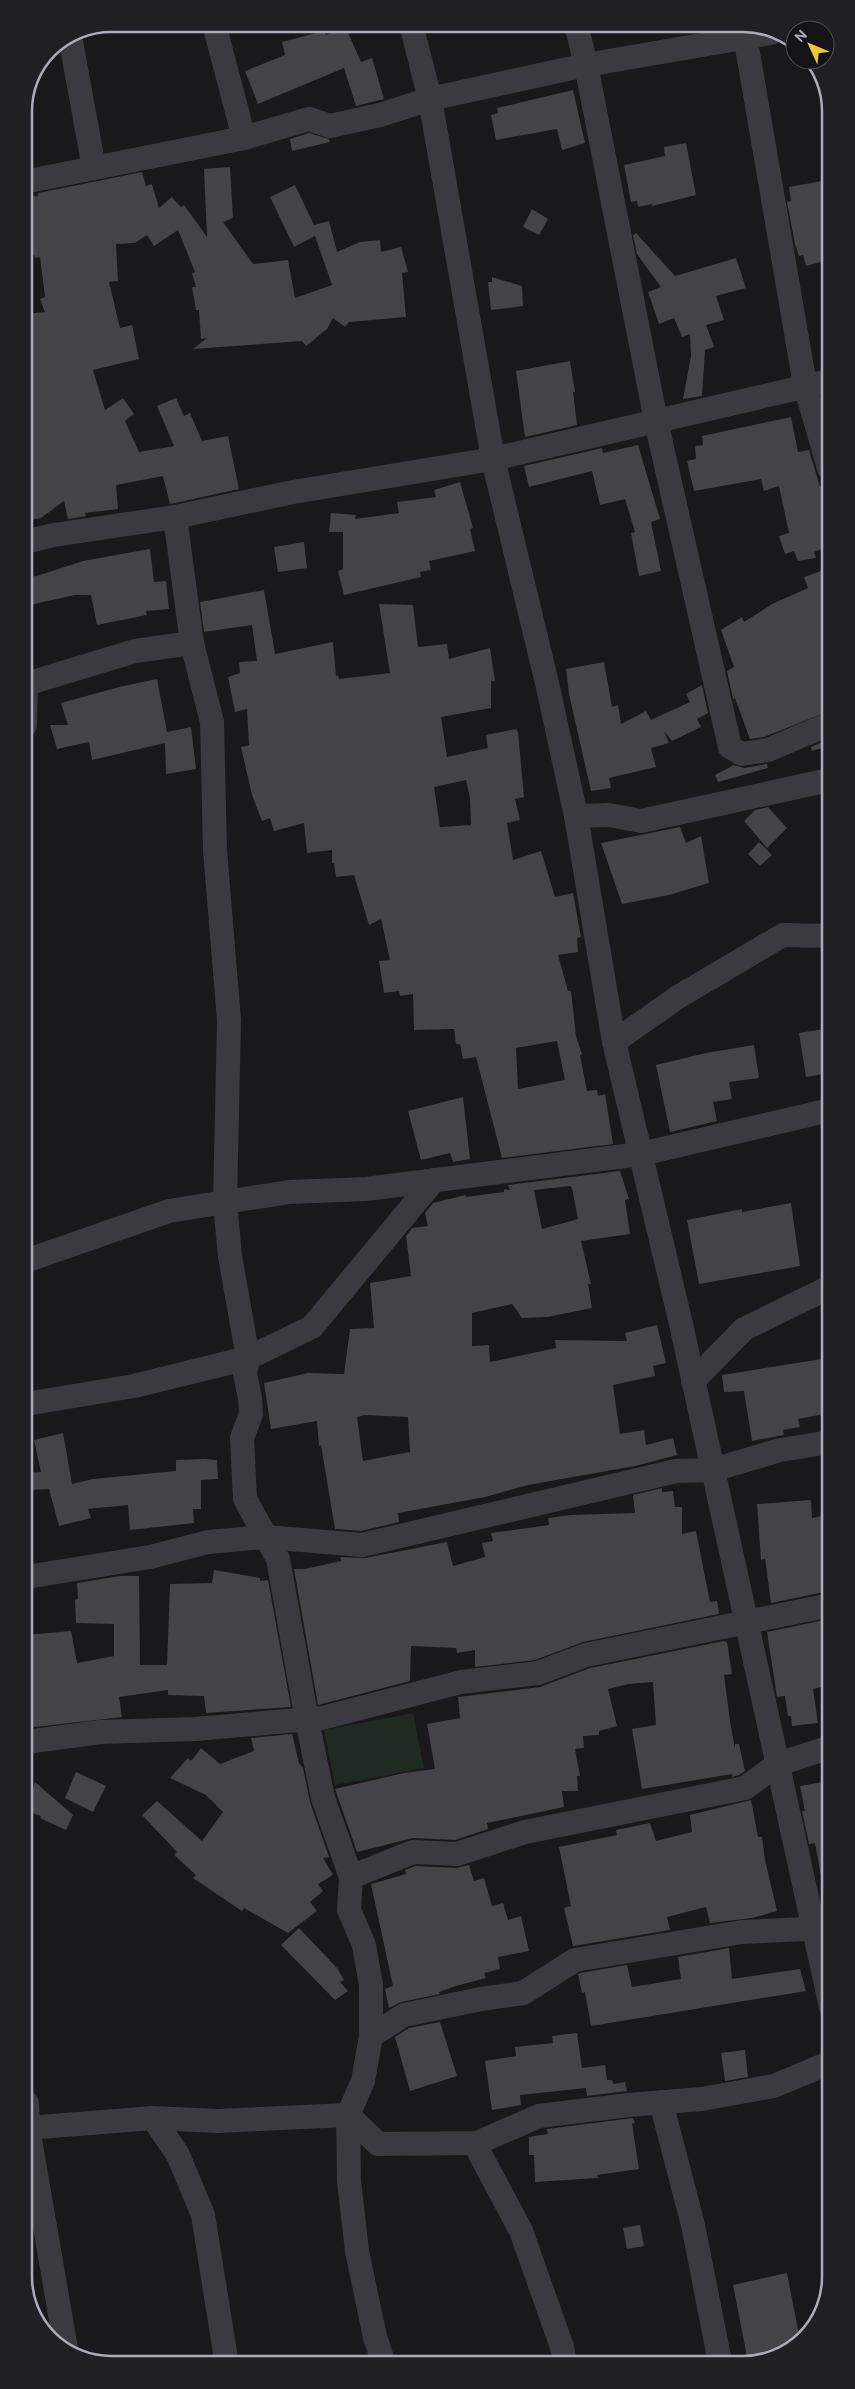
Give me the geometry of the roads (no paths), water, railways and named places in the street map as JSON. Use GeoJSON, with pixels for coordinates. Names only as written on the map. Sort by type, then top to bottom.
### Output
{"type":"FeatureCollection","features":[{"type":"Feature","properties":{"kind":"street"},"geometry":{"type":"LineString","coordinates":[[216,32],[244,138]]}},
{"type":"Feature","properties":{"kind":"street"},"geometry":{"type":"LineString","coordinates":[[371,2036],[404,2015],[481,1999],[523,1993],[575,1960],[742,1932],[822,1929],[778,1764],[693,1381],[614,1042],[576,816],[547,683],[493,459],[430,99],[413,32]]}},
{"type":"Feature","properties":{"kind":"street"},"geometry":{"type":"LineString","coordinates":[[578,33],[656,421],[730,747],[742,754],[768,750],[822,727]]}},
{"type":"Feature","properties":{"kind":"street"},"geometry":{"type":"LineString","coordinates":[[33,180],[244,138],[309,119],[330,126],[380,115],[430,99],[736,33]]}},
{"type":"Feature","properties":{"kind":"street"},"geometry":{"type":"LineString","coordinates":[[745,33],[805,385],[822,444]]}},
{"type":"Feature","properties":{"kind":"street"},"geometry":{"type":"LineString","coordinates":[[71,43],[94,168]]}},
{"type":"Feature","properties":{"kind":"street"},"geometry":{"type":"LineString","coordinates":[[33,540],[54,534],[175,517],[293,492],[493,459],[822,382]]}},
{"type":"Feature","properties":{"kind":"street"},"geometry":{"type":"LineString","coordinates":[[175,517],[192,643],[212,722],[215,850],[229,1020],[225,1202],[230,1256],[248,1358],[245,1374],[251,1414],[242,1438],[245,1499],[278,1559],[306,1720],[323,1798],[351,1877],[349,1910],[364,1945],[371,1985],[371,2036],[363,2081],[348,2115],[350,2181],[357,2251],[374,2337],[381,2356]]}},
{"type":"Feature","properties":{"kind":"street"},"geometry":{"type":"LineString","coordinates":[[33,680],[135,651],[192,643]]}},
{"type":"Feature","properties":{"kind":"street"},"geometry":{"type":"LineString","coordinates":[[576,816],[609,815],[641,821],[822,782]]}},
{"type":"Feature","properties":{"kind":"street"},"geometry":{"type":"LineString","coordinates":[[614,1042],[678,997],[783,935],[822,936]]}},
{"type":"Feature","properties":{"kind":"street"},"geometry":{"type":"LineString","coordinates":[[32,1259],[169,1211],[289,1192],[366,1189],[641,1154],[822,1112]]}},
{"type":"Feature","properties":{"kind":"street"},"geometry":{"type":"LineString","coordinates":[[32,1403],[134,1386],[248,1358],[312,1327],[434,1180]]}},
{"type":"Feature","properties":{"kind":"street"},"geometry":{"type":"LineString","coordinates":[[693,1381],[744,1329],[822,1291]]}},
{"type":"Feature","properties":{"kind":"street"},"geometry":{"type":"LineString","coordinates":[[32,1576],[150,1557],[208,1542],[265,1537],[362,1545],[676,1471],[713,1470],[780,1450],[822,1443]]}},
{"type":"Feature","properties":{"kind":"street"},"geometry":{"type":"LineString","coordinates":[[32,1741],[100,1732],[195,1729],[306,1720],[378,1704],[461,1682],[538,1673],[586,1655],[822,1607]]}},
{"type":"Feature","properties":{"kind":"street"},"geometry":{"type":"LineString","coordinates":[[351,1877],[413,1852],[457,1854],[525,1832],[745,1788],[778,1764],[822,1750]]}},
{"type":"Feature","properties":{"kind":"street"},"geometry":{"type":"LineString","coordinates":[[32,2128],[153,2118],[218,2121],[348,2115],[378,2144],[477,2143],[539,2116],[702,2098],[774,2086],[822,2066]]}},
{"type":"Feature","properties":{"kind":"street"},"geometry":{"type":"LineString","coordinates":[[661,2102],[692,2226],[719,2356]]}},
{"type":"Feature","properties":{"kind":"street"},"geometry":{"type":"LineString","coordinates":[[153,2118],[178,2155],[203,2215],[226,2356]]}},
{"type":"Feature","properties":{"kind":"street"},"geometry":{"type":"LineString","coordinates":[[477,2143],[480,2154],[521,2232],[564,2356]]}},
{"type":"Feature","properties":{"kind":"street"},"geometry":{"type":"LineString","coordinates":[[32,2157],[65,2341]]}}]}
